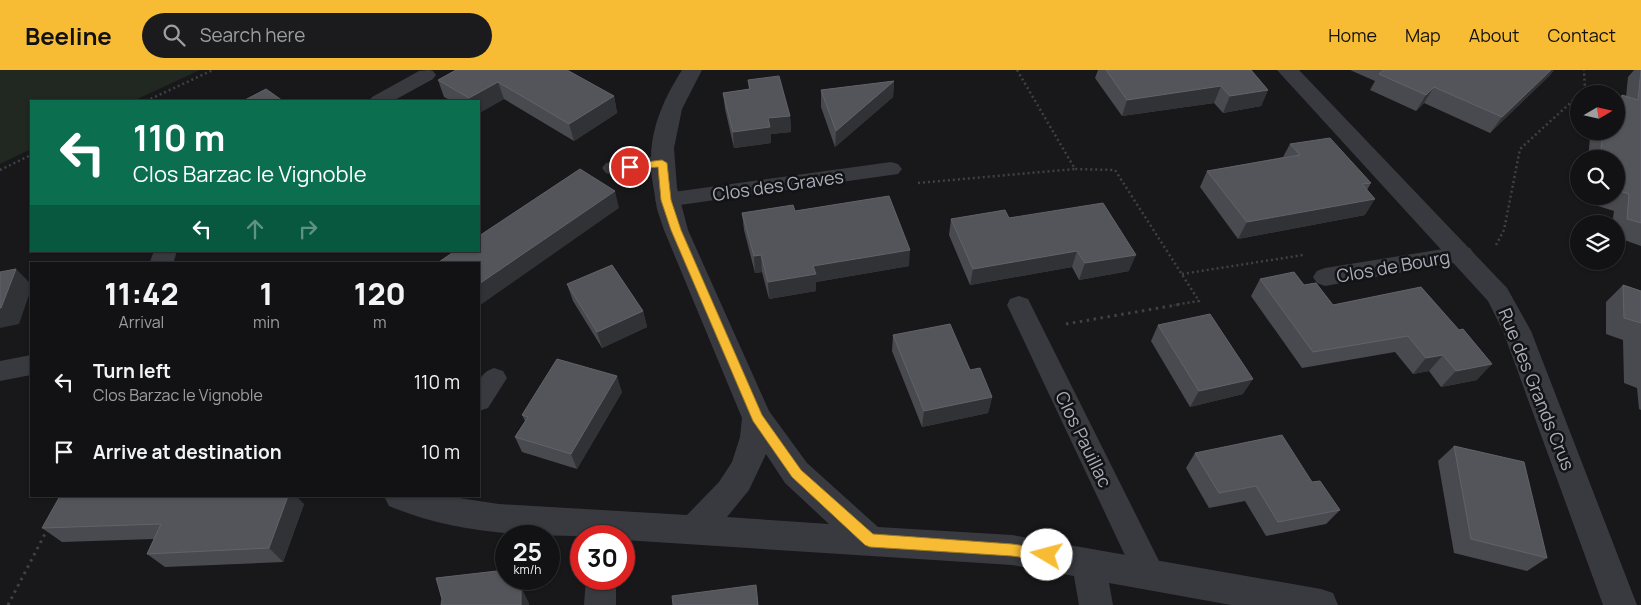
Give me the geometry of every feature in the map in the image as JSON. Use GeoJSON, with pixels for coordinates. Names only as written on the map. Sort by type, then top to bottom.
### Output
{"type":"FeatureCollection","features":[{"type":"Feature","properties":{"kind":"street"},"geometry":{"type":"LineString","coordinates":[[692,70],[676,96],[670,111],[663,143],[662,163],[666,200],[676,230],[757,418],[796,474],[870,540]]}},
{"type":"Feature","properties":{"kind":"street","name":"Rue des Grands Crus"},"geometry":{"type":"LineString","coordinates":[[1287,70],[1462,254],[1498,295],[1517,331],[1620,605]]}},
{"type":"Feature","properties":{"kind":"street"},"geometry":{"type":"LineString","coordinates":[[614,168],[662,163]]}},
{"type":"Feature","properties":{"kind":"street"},"geometry":{"type":"LineString","coordinates":[[694,529],[735,485],[746,470],[756,438],[757,418]]}},
{"type":"Feature","properties":{"kind":"street"},"geometry":{"type":"LineString","coordinates":[[408,498],[468,515],[570,526]]}},
{"type":"Feature","properties":{"kind":"street"},"geometry":{"type":"LineString","coordinates":[[635,530],[694,529],[1012,550],[1088,562],[1321,605]]}},
{"type":"Feature","properties":{"kind":"street"},"geometry":{"type":"LineString","coordinates":[[1088,562],[1096,605]]}},
{"type":"Feature","properties":{"kind":"lane"},"geometry":{"type":"LineString","coordinates":[[381,100],[426,75]]}},
{"type":"Feature","properties":{"kind":"lane","name":"Clos des Graves"},"geometry":{"type":"LineString","coordinates":[[666,200],[891,169]]}},
{"type":"Feature","properties":{"kind":"lane","name":"Clos de Bourg"},"geometry":{"type":"LineString","coordinates":[[1325,277],[1462,254]]}},
{"type":"Feature","properties":{"kind":"lane","name":"Clos Pauillac"},"geometry":{"type":"LineString","coordinates":[[1019,305],[1149,573]]}},
{"type":"Feature","properties":{"kind":"lane"},"geometry":{"type":"LineString","coordinates":[[0,370],[30,365]]}},
{"type":"Feature","properties":{"kind":"lane"},"geometry":{"type":"LineString","coordinates":[[480,399],[494,378]]}},
{"type":"Feature","properties":{"kind":"lane"},"geometry":{"type":"LineString","coordinates":[[600,605],[601,590]]}},
{"type":"Feature","properties":{"kind":"path"},"geometry":{"type":"LineString","coordinates":[[148,100],[213,70]]}},
{"type":"Feature","properties":{"kind":"path"},"geometry":{"type":"LineString","coordinates":[[1017,70],[1075,170]]}},
{"type":"Feature","properties":{"kind":"path"},"geometry":{"type":"LineString","coordinates":[[1584,70],[1585,85]]}},
{"type":"Feature","properties":{"kind":"path"},"geometry":{"type":"LineString","coordinates":[[1485,279],[1489,257],[1504,230],[1520,149],[1570,103]]}},
{"type":"Feature","properties":{"kind":"path"},"geometry":{"type":"LineString","coordinates":[[0,170],[30,155]]}},
{"type":"Feature","properties":{"kind":"path"},"geometry":{"type":"LineString","coordinates":[[891,169],[912,184],[1075,170],[1115,170],[1198,300],[1031,330]]}},
{"type":"Feature","properties":{"kind":"path"},"geometry":{"type":"LineString","coordinates":[[1182,274],[1303,255],[1325,277]]}},
{"type":"Feature","properties":{"kind":"path"},"geometry":{"type":"LineString","coordinates":[[8,605],[52,521]]}},
{"type":"Feature","properties":{"kind":"shaded area"},"geometry":{"type":"Polygon","coordinates":[[[0,70],[200,70],[135,100],[30,100],[30,149],[0,164],[0,70]]]}},
{"type":"Feature","properties":{"kind":"building"},"geometry":{"type":"Polygon","coordinates":[[[456,70],[567,70],[614,96],[569,124],[498,82],[469,98],[438,80],[456,70]]]}},
{"type":"Feature","properties":{"kind":"building"},"geometry":{"type":"Polygon","coordinates":[[[1106,70],[1251,70],[1268,90],[1230,96],[1221,86],[1127,100],[1106,70]]]}},
{"type":"Feature","properties":{"kind":"building"},"geometry":{"type":"Polygon","coordinates":[[[1384,70],[1551,70],[1502,117],[1434,87],[1426,95],[1379,74],[1384,70]]]}},
{"type":"Feature","properties":{"kind":"building"},"geometry":{"type":"Polygon","coordinates":[[[1641,70],[1641,223],[1627,219],[1629,194],[1625,193],[1625,150],[1601,150],[1602,140],[1625,140],[1625,96],[1638,100],[1641,70]]]}},
{"type":"Feature","properties":{"kind":"building"},"geometry":{"type":"Polygon","coordinates":[[[779,76],[790,116],[768,118],[770,127],[733,132],[723,93],[750,89],[748,80],[779,76]]]}},
{"type":"Feature","properties":{"kind":"building"},"geometry":{"type":"Polygon","coordinates":[[[894,81],[836,131],[821,90],[894,81]]]}},
{"type":"Feature","properties":{"kind":"building"},"geometry":{"type":"Polygon","coordinates":[[[266,89],[282,100],[245,100],[266,89]]]}},
{"type":"Feature","properties":{"kind":"building"},"geometry":{"type":"Polygon","coordinates":[[[1330,138],[1371,183],[1362,184],[1375,199],[1247,222],[1207,171],[1300,155],[1290,144],[1330,138]]]}},
{"type":"Feature","properties":{"kind":"building"},"geometry":{"type":"Polygon","coordinates":[[[580,169],[615,191],[480,283],[480,262],[439,262],[454,252],[480,252],[480,235],[580,169]]]}},
{"type":"Feature","properties":{"kind":"building"},"geometry":{"type":"Polygon","coordinates":[[[889,196],[910,250],[813,266],[816,274],[768,282],[761,255],[754,256],[742,213],[793,205],[795,211],[889,196]]]}},
{"type":"Feature","properties":{"kind":"building"},"geometry":{"type":"Polygon","coordinates":[[[1103,203],[1136,255],[1085,263],[1077,251],[973,269],[951,219],[1005,210],[1009,218],[1103,203]]]}},
{"type":"Feature","properties":{"kind":"building"},"geometry":{"type":"Polygon","coordinates":[[[612,265],[643,311],[597,332],[567,284],[612,265]]]}},
{"type":"Feature","properties":{"kind":"building"},"geometry":{"type":"Polygon","coordinates":[[[16,269],[1,308],[0,308],[0,272],[16,269]]]}},
{"type":"Feature","properties":{"kind":"building"},"geometry":{"type":"Polygon","coordinates":[[[1294,272],[1304,285],[1316,283],[1333,305],[1421,287],[1459,330],[1463,329],[1492,364],[1456,371],[1443,355],[1426,358],[1408,336],[1313,352],[1260,279],[1294,272]]]}},
{"type":"Feature","properties":{"kind":"building"},"geometry":{"type":"Polygon","coordinates":[[[1623,285],[1641,291],[1641,323],[1624,318],[1623,285]]]}},
{"type":"Feature","properties":{"kind":"building"},"geometry":{"type":"Polygon","coordinates":[[[1210,314],[1253,379],[1199,391],[1158,325],[1210,314]]]}},
{"type":"Feature","properties":{"kind":"building"},"geometry":{"type":"Polygon","coordinates":[[[950,324],[970,370],[980,368],[992,397],[924,411],[893,335],[950,324]]]}},
{"type":"Feature","properties":{"kind":"building"},"geometry":{"type":"Polygon","coordinates":[[[557,359],[617,376],[571,454],[515,437],[528,417],[522,415],[557,359]]]}},
{"type":"Feature","properties":{"kind":"building"},"geometry":{"type":"Polygon","coordinates":[[[1282,435],[1312,482],[1320,481],[1340,510],[1278,522],[1256,486],[1219,493],[1195,453],[1282,435]]]}},
{"type":"Feature","properties":{"kind":"building"},"geometry":{"type":"Polygon","coordinates":[[[1454,446],[1524,462],[1547,558],[1471,539],[1454,446]]]}},
{"type":"Feature","properties":{"kind":"building"},"geometry":{"type":"Polygon","coordinates":[[[59,497],[288,497],[269,548],[147,554],[161,524],[42,528],[59,497]]]}},
{"type":"Feature","properties":{"kind":"building"},"geometry":{"type":"Polygon","coordinates":[[[495,571],[495,590],[520,590],[521,605],[441,605],[442,599],[436,578],[495,571]]]}},
{"type":"Feature","properties":{"kind":"building"},"geometry":{"type":"Polygon","coordinates":[[[756,585],[758,605],[673,605],[672,596],[756,585]]]}},
{"type":"Feature","properties":{"kind":"route"},"geometry":{"type":"LineString","coordinates":[[630,167],[662,163],[666,200],[670,214],[757,418],[796,474],[870,540],[1012,550],[1047,555]]}}]}
